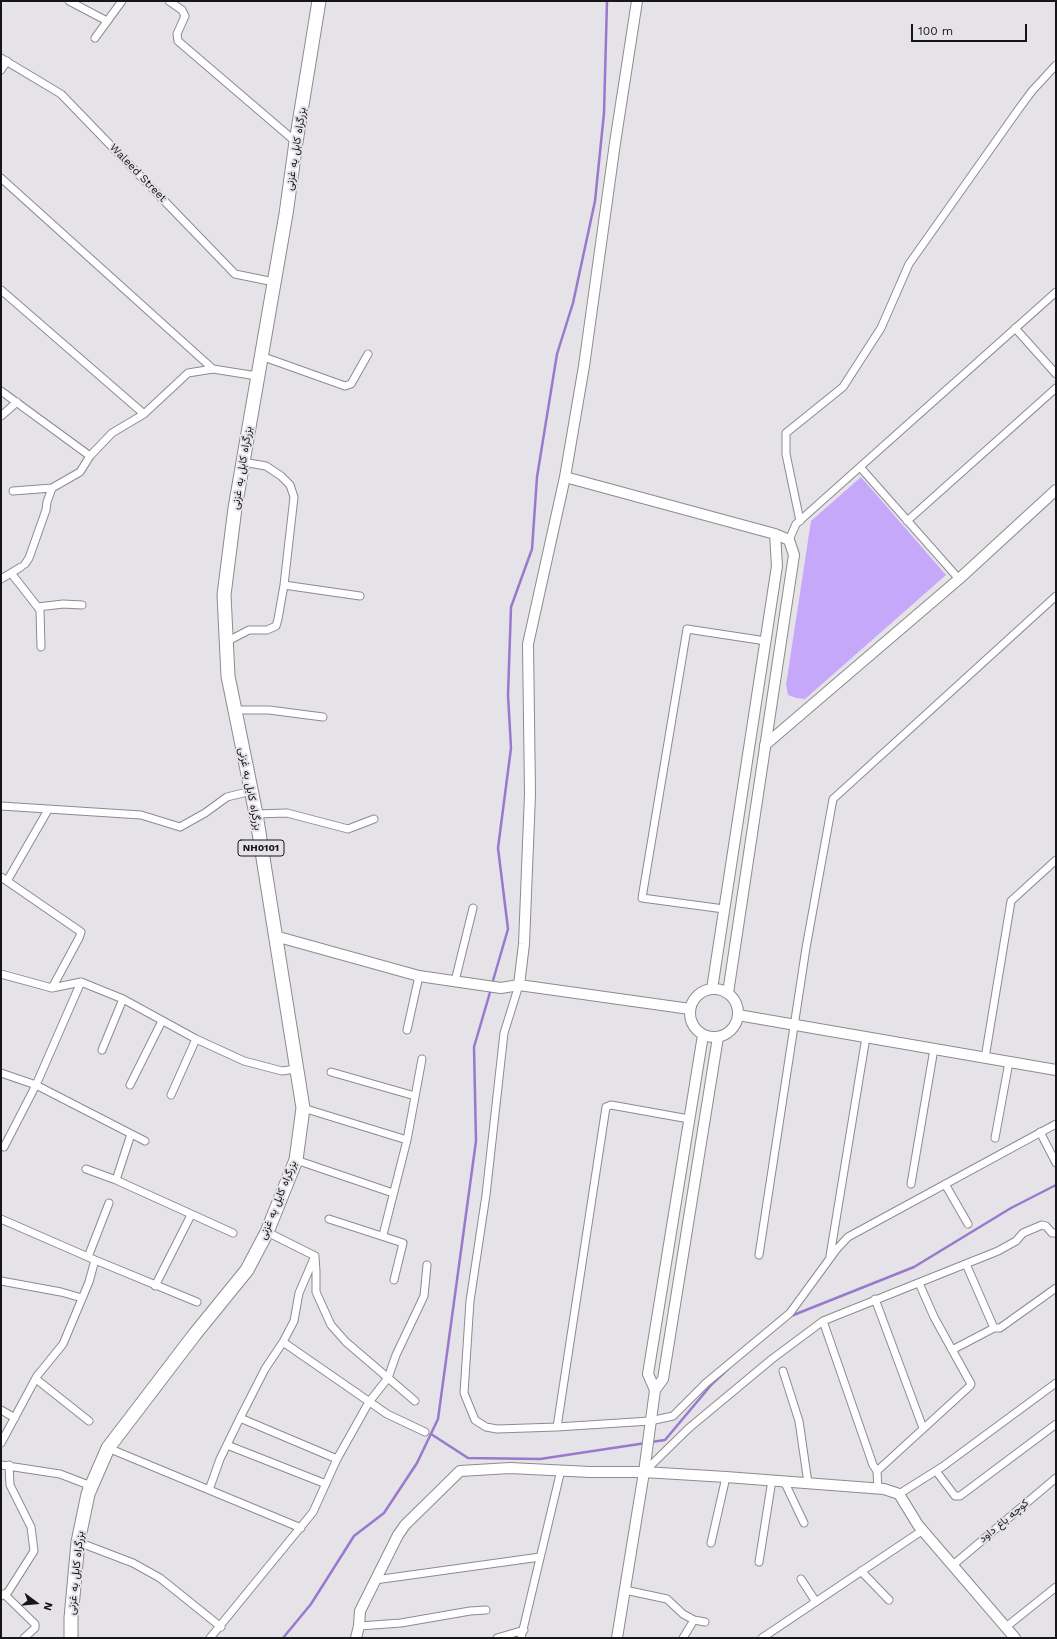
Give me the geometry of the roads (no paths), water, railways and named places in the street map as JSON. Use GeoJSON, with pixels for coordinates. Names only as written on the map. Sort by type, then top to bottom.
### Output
{"type":"FeatureCollection","features":[{"type":"Feature","properties":{"kind":"highway","name":"بزرگراه کابل به غزنی"},"geometry":{"type":"LineString","coordinates":[[71,1638],[71,1618],[78,1542],[88,1494],[108,1448],[195,1334],[247,1270],[268,1232],[296,1160],[303,1108],[256,814],[228,676],[224,595],[235,508],[286,214],[319,1]]}},
{"type":"Feature","properties":{"kind":"street"},"geometry":{"type":"LineString","coordinates":[[69,1],[107,20]]}},
{"type":"Feature","properties":{"kind":"street"},"geometry":{"type":"LineString","coordinates":[[95,38],[122,1]]}},
{"type":"Feature","properties":{"kind":"street"},"geometry":{"type":"LineString","coordinates":[[169,1],[182,10],[185,16],[177,34],[178,41],[296,142]]}},
{"type":"Feature","properties":{"kind":"street"},"geometry":{"type":"LineString","coordinates":[[637,1],[615,143],[584,366],[565,476],[528,644],[530,794],[524,944],[519,985],[503,1040],[486,1195],[470,1301],[464,1393],[475,1420],[486,1427],[497,1429],[650,1421],[673,1416],[706,1383],[790,1314],[829,1259],[848,1237],[1056,1124]]}},
{"type":"Feature","properties":{"kind":"street"},"geometry":{"type":"LineString","coordinates":[[1,70],[4,60]]}},
{"type":"Feature","properties":{"kind":"street","name":"Waleed Street"},"geometry":{"type":"LineString","coordinates":[[4,60],[61,94],[235,274],[274,282]]}},
{"type":"Feature","properties":{"kind":"street"},"geometry":{"type":"LineString","coordinates":[[800,521],[786,454],[786,433],[842,387],[881,328],[909,264],[1032,91],[1056,65]]}},
{"type":"Feature","properties":{"kind":"street"},"geometry":{"type":"LineString","coordinates":[[1,178],[214,369]]}},
{"type":"Feature","properties":{"kind":"street"},"geometry":{"type":"LineString","coordinates":[[1,290],[144,414]]}},
{"type":"Feature","properties":{"kind":"street"},"geometry":{"type":"LineString","coordinates":[[728,993],[794,555],[789,540],[796,524],[1056,292]]}},
{"type":"Feature","properties":{"kind":"street"},"geometry":{"type":"LineString","coordinates":[[1015,328],[1056,374]]}},
{"type":"Feature","properties":{"kind":"street"},"geometry":{"type":"LineString","coordinates":[[261,356],[345,386],[351,384],[368,354]]}},
{"type":"Feature","properties":{"kind":"street"},"geometry":{"type":"LineString","coordinates":[[13,491],[52,488],[80,472],[90,456],[112,433],[144,414],[188,373],[214,369],[257,376]]}},
{"type":"Feature","properties":{"kind":"street"},"geometry":{"type":"LineString","coordinates":[[907,521],[1056,388]]}},
{"type":"Feature","properties":{"kind":"street"},"geometry":{"type":"LineString","coordinates":[[1,392],[17,402],[90,456]]}},
{"type":"Feature","properties":{"kind":"street"},"geometry":{"type":"LineString","coordinates":[[1,416],[17,402]]}},
{"type":"Feature","properties":{"kind":"street"},"geometry":{"type":"LineString","coordinates":[[226,642],[249,630],[268,630],[276,626],[284,585],[294,498],[290,485],[281,476],[266,466],[243,462]]}},
{"type":"Feature","properties":{"kind":"street"},"geometry":{"type":"LineString","coordinates":[[860,467],[959,579]]}},
{"type":"Feature","properties":{"kind":"street"},"geometry":{"type":"LineString","coordinates":[[565,476],[775,534],[789,540]]}},
{"type":"Feature","properties":{"kind":"street"},"geometry":{"type":"LineString","coordinates":[[1,579],[23,566],[29,558],[52,488]]}},
{"type":"Feature","properties":{"kind":"street"},"geometry":{"type":"LineString","coordinates":[[766,745],[959,579],[1056,490]]}},
{"type":"Feature","properties":{"kind":"street"},"geometry":{"type":"LineString","coordinates":[[712,989],[777,566],[775,534]]}},
{"type":"Feature","properties":{"kind":"street"},"geometry":{"type":"LineString","coordinates":[[11,573],[38,607],[40,612],[42,647]]}},
{"type":"Feature","properties":{"kind":"street"},"geometry":{"type":"LineString","coordinates":[[284,585],[360,596]]}},
{"type":"Feature","properties":{"kind":"street"},"geometry":{"type":"LineString","coordinates":[[759,1255],[806,948],[833,799],[1056,596]]}},
{"type":"Feature","properties":{"kind":"street"},"geometry":{"type":"LineString","coordinates":[[38,607],[63,604],[82,605]]}},
{"type":"Feature","properties":{"kind":"street"},"geometry":{"type":"LineString","coordinates":[[724,909],[642,898],[687,629],[766,641]]}},
{"type":"Feature","properties":{"kind":"street"},"geometry":{"type":"LineString","coordinates":[[235,710],[269,710],[323,717]]}},
{"type":"Feature","properties":{"kind":"street"},"geometry":{"type":"LineString","coordinates":[[1,806],[141,815],[180,827],[205,813],[227,797],[251,791]]}},
{"type":"Feature","properties":{"kind":"street"},"geometry":{"type":"LineString","coordinates":[[48,810],[4,879],[81,932],[52,988]]}},
{"type":"Feature","properties":{"kind":"street"},"geometry":{"type":"LineString","coordinates":[[256,814],[287,813],[348,829],[374,820]]}},
{"type":"Feature","properties":{"kind":"street"},"geometry":{"type":"LineString","coordinates":[[985,1058],[1011,901],[1056,860]]}},
{"type":"Feature","properties":{"kind":"street"},"geometry":{"type":"LineString","coordinates":[[458,982],[473,908]]}},
{"type":"Feature","properties":{"kind":"street"},"geometry":{"type":"LineString","coordinates":[[275,936],[419,976],[501,988],[519,985],[690,1009]]}},
{"type":"Feature","properties":{"kind":"street"},"geometry":{"type":"LineString","coordinates":[[1,974],[52,988],[81,982],[123,999],[196,1039],[244,1062],[282,1071],[296,1069]]}},
{"type":"Feature","properties":{"kind":"street"},"geometry":{"type":"LineString","coordinates":[[406,1030],[419,976]]}},
{"type":"Feature","properties":{"kind":"street"},"geometry":{"type":"LineString","coordinates":[[4,1147],[36,1085],[81,982]]}},
{"type":"Feature","properties":{"kind":"street"},"geometry":{"type":"LineString","coordinates":[[712,989],[721,990],[728,993],[734,999],[738,1015],[736,1023],[731,1030],[725,1035],[718,1037],[710,1037],[696,1031],[690,1017],[690,1009],[692,1002],[697,995],[704,990],[712,989]]}},
{"type":"Feature","properties":{"kind":"street"},"geometry":{"type":"LineString","coordinates":[[102,1050],[123,999]]}},
{"type":"Feature","properties":{"kind":"street"},"geometry":{"type":"LineString","coordinates":[[738,1015],[1008,1062],[1056,1068]]}},
{"type":"Feature","properties":{"kind":"street"},"geometry":{"type":"LineString","coordinates":[[130,1085],[162,1021]]}},
{"type":"Feature","properties":{"kind":"street"},"geometry":{"type":"LineString","coordinates":[[655,1390],[648,1374],[703,1035]]}},
{"type":"Feature","properties":{"kind":"street"},"geometry":{"type":"LineString","coordinates":[[617,1638],[644,1472],[655,1390],[663,1379],[718,1037]]}},
{"type":"Feature","properties":{"kind":"street"},"geometry":{"type":"LineString","coordinates":[[829,1259],[866,1037]]}},
{"type":"Feature","properties":{"kind":"street"},"geometry":{"type":"LineString","coordinates":[[171,1095],[196,1039]]}},
{"type":"Feature","properties":{"kind":"street"},"geometry":{"type":"LineString","coordinates":[[911,1184],[934,1049]]}},
{"type":"Feature","properties":{"kind":"street"},"geometry":{"type":"LineString","coordinates":[[383,1235],[406,1140],[422,1059]]}},
{"type":"Feature","properties":{"kind":"street"},"geometry":{"type":"LineString","coordinates":[[995,1138],[1008,1062]]}},
{"type":"Feature","properties":{"kind":"street"},"geometry":{"type":"LineString","coordinates":[[331,1072],[415,1096]]}},
{"type":"Feature","properties":{"kind":"street"},"geometry":{"type":"LineString","coordinates":[[1,1073],[36,1085],[145,1141]]}},
{"type":"Feature","properties":{"kind":"street"},"geometry":{"type":"LineString","coordinates":[[557,1427],[606,1107],[612,1105],[689,1119]]}},
{"type":"Feature","properties":{"kind":"street"},"geometry":{"type":"LineString","coordinates":[[303,1108],[406,1140]]}},
{"type":"Feature","properties":{"kind":"street"},"geometry":{"type":"LineString","coordinates":[[1040,1132],[1056,1163]]}},
{"type":"Feature","properties":{"kind":"street"},"geometry":{"type":"LineString","coordinates":[[116,1180],[131,1134]]}},
{"type":"Feature","properties":{"kind":"street"},"geometry":{"type":"LineString","coordinates":[[296,1160],[393,1193]]}},
{"type":"Feature","properties":{"kind":"street"},"geometry":{"type":"LineString","coordinates":[[86,1169],[116,1180],[233,1233]]}},
{"type":"Feature","properties":{"kind":"street"},"geometry":{"type":"LineString","coordinates":[[945,1184],[968,1224]]}},
{"type":"Feature","properties":{"kind":"street"},"geometry":{"type":"LineString","coordinates":[[88,1257],[109,1203]]}},
{"type":"Feature","properties":{"kind":"street"},"geometry":{"type":"LineString","coordinates":[[155,1286],[191,1214]]}},
{"type":"Feature","properties":{"kind":"street"},"geometry":{"type":"LineString","coordinates":[[1,1219],[155,1286],[197,1302]]}},
{"type":"Feature","properties":{"kind":"street"},"geometry":{"type":"LineString","coordinates":[[329,1219],[403,1242],[394,1280]]}},
{"type":"Feature","properties":{"kind":"street"},"geometry":{"type":"LineString","coordinates":[[644,1472],[689,1428],[772,1359],[823,1320],[998,1251],[1016,1242],[1023,1233],[1042,1225],[1046,1226],[1054,1233],[1056,1241]]}},
{"type":"Feature","properties":{"kind":"street"},"geometry":{"type":"LineString","coordinates":[[268,1232],[314,1256]]}},
{"type":"Feature","properties":{"kind":"street"},"geometry":{"type":"LineString","coordinates":[[209,1490],[220,1459],[240,1418],[265,1369],[283,1342],[294,1321],[299,1293],[314,1256]]}},
{"type":"Feature","properties":{"kind":"street"},"geometry":{"type":"LineString","coordinates":[[314,1256],[316,1292],[331,1324],[346,1342],[415,1401]]}},
{"type":"Feature","properties":{"kind":"street"},"geometry":{"type":"LineString","coordinates":[[1,1443],[36,1379],[63,1344],[89,1282],[95,1260]]}},
{"type":"Feature","properties":{"kind":"street"},"geometry":{"type":"LineString","coordinates":[[966,1264],[994,1328]]}},
{"type":"Feature","properties":{"kind":"street"},"geometry":{"type":"LineString","coordinates":[[210,1638],[313,1512],[337,1459],[370,1402],[388,1378],[396,1355],[424,1296],[427,1265]]}},
{"type":"Feature","properties":{"kind":"street"},"geometry":{"type":"LineString","coordinates":[[1,1281],[61,1292],[82,1298]]}},
{"type":"Feature","properties":{"kind":"street"},"geometry":{"type":"LineString","coordinates":[[877,1471],[971,1384],[934,1317],[919,1283]]}},
{"type":"Feature","properties":{"kind":"street"},"geometry":{"type":"LineString","coordinates":[[952,1350],[994,1328],[1000,1328],[1056,1288]]}},
{"type":"Feature","properties":{"kind":"street"},"geometry":{"type":"LineString","coordinates":[[875,1299],[923,1428]]}},
{"type":"Feature","properties":{"kind":"street"},"geometry":{"type":"LineString","coordinates":[[823,1320],[873,1465],[877,1471],[878,1489]]}},
{"type":"Feature","properties":{"kind":"street"},"geometry":{"type":"LineString","coordinates":[[283,1342],[387,1414],[425,1432]]}},
{"type":"Feature","properties":{"kind":"street"},"geometry":{"type":"LineString","coordinates":[[783,1371],[799,1421],[808,1483]]}},
{"type":"Feature","properties":{"kind":"street"},"geometry":{"type":"LineString","coordinates":[[36,1379],[89,1421]]}},
{"type":"Feature","properties":{"kind":"street"},"geometry":{"type":"LineString","coordinates":[[899,1494],[936,1471],[1056,1383]]}},
{"type":"Feature","properties":{"kind":"street"},"geometry":{"type":"LineString","coordinates":[[1,1410],[14,1418]]}},
{"type":"Feature","properties":{"kind":"street"},"geometry":{"type":"LineString","coordinates":[[240,1418],[337,1459]]}},
{"type":"Feature","properties":{"kind":"street"},"geometry":{"type":"LineString","coordinates":[[936,1471],[955,1496],[960,1496],[1056,1424]]}},
{"type":"Feature","properties":{"kind":"street"},"geometry":{"type":"LineString","coordinates":[[227,1445],[326,1484]]}},
{"type":"Feature","properties":{"kind":"street"},"geometry":{"type":"LineString","coordinates":[[108,1448],[301,1528]]}},
{"type":"Feature","properties":{"kind":"street"},"geometry":{"type":"LineString","coordinates":[[1,1465],[9,1465],[60,1474],[86,1484],[88,1494]]}},
{"type":"Feature","properties":{"kind":"street"},"geometry":{"type":"LineString","coordinates":[[9,1465],[10,1485],[31,1527],[34,1551],[8,1592],[2,1595],[35,1624],[35,1628],[24,1638]]}},
{"type":"Feature","properties":{"kind":"street"},"geometry":{"type":"LineString","coordinates":[[356,1638],[359,1626],[360,1611],[405,1525],[460,1471],[510,1468],[590,1472],[644,1472],[772,1480],[878,1489],[899,1494],[923,1530],[1015,1638]]}},
{"type":"Feature","properties":{"kind":"street"},"geometry":{"type":"LineString","coordinates":[[521,1638],[561,1470]]}},
{"type":"Feature","properties":{"kind":"street"},"geometry":{"type":"LineString","coordinates":[[711,1543],[726,1477]]}},
{"type":"Feature","properties":{"kind":"street","name":"کوچه باغ داود"},"geometry":{"type":"LineString","coordinates":[[952,1565],[1056,1478]]}},
{"type":"Feature","properties":{"kind":"street"},"geometry":{"type":"LineString","coordinates":[[759,1562],[772,1480]]}},
{"type":"Feature","properties":{"kind":"street"},"geometry":{"type":"LineString","coordinates":[[784,1481],[804,1523]]}},
{"type":"Feature","properties":{"kind":"street"},"geometry":{"type":"LineString","coordinates":[[762,1638],[923,1530]]}},
{"type":"Feature","properties":{"kind":"street"},"geometry":{"type":"LineString","coordinates":[[78,1542],[133,1563],[160,1578],[220,1627]]}},
{"type":"Feature","properties":{"kind":"street"},"geometry":{"type":"LineString","coordinates":[[375,1580],[540,1557]]}},
{"type":"Feature","properties":{"kind":"street"},"geometry":{"type":"LineString","coordinates":[[861,1572],[889,1600]]}},
{"type":"Feature","properties":{"kind":"street"},"geometry":{"type":"LineString","coordinates":[[801,1579],[816,1602]]}},
{"type":"Feature","properties":{"kind":"street"},"geometry":{"type":"LineString","coordinates":[[1006,1627],[1056,1588]]}},
{"type":"Feature","properties":{"kind":"street"},"geometry":{"type":"LineString","coordinates":[[625,1590],[667,1599],[683,1614],[694,1620],[705,1622]]}},
{"type":"Feature","properties":{"kind":"street"},"geometry":{"type":"LineString","coordinates":[[359,1626],[401,1623],[470,1611],[486,1610]]}},
{"type":"Feature","properties":{"kind":"street"},"geometry":{"type":"LineString","coordinates":[[683,1638],[694,1620]]}},
{"type":"Feature","properties":{"kind":"street"},"geometry":{"type":"LineString","coordinates":[[497,1638],[524,1630]]}},
{"type":"Feature","properties":{"kind":"waterway"},"geometry":{"type":"LineString","coordinates":[[492,984],[508,929],[498,848],[511,748],[508,695],[511,607],[532,549],[537,477],[557,354],[573,303],[595,201],[604,113],[607,1]]}},
{"type":"Feature","properties":{"kind":"waterway"},"geometry":{"type":"LineString","coordinates":[[283,1638],[311,1604],[354,1536],[384,1513],[417,1463],[438,1419],[476,1141],[474,1047],[491,989]]}},
{"type":"Feature","properties":{"kind":"waterway"},"geometry":{"type":"LineString","coordinates":[[791,1316],[914,1267],[1011,1208],[1056,1185]]}},
{"type":"Feature","properties":{"kind":"waterway"},"geometry":{"type":"LineString","coordinates":[[651,1442],[665,1440],[712,1384],[728,1369]]}},
{"type":"Feature","properties":{"kind":"waterway"},"geometry":{"type":"LineString","coordinates":[[431,1434],[468,1458],[540,1459],[646,1443]]}}]}
